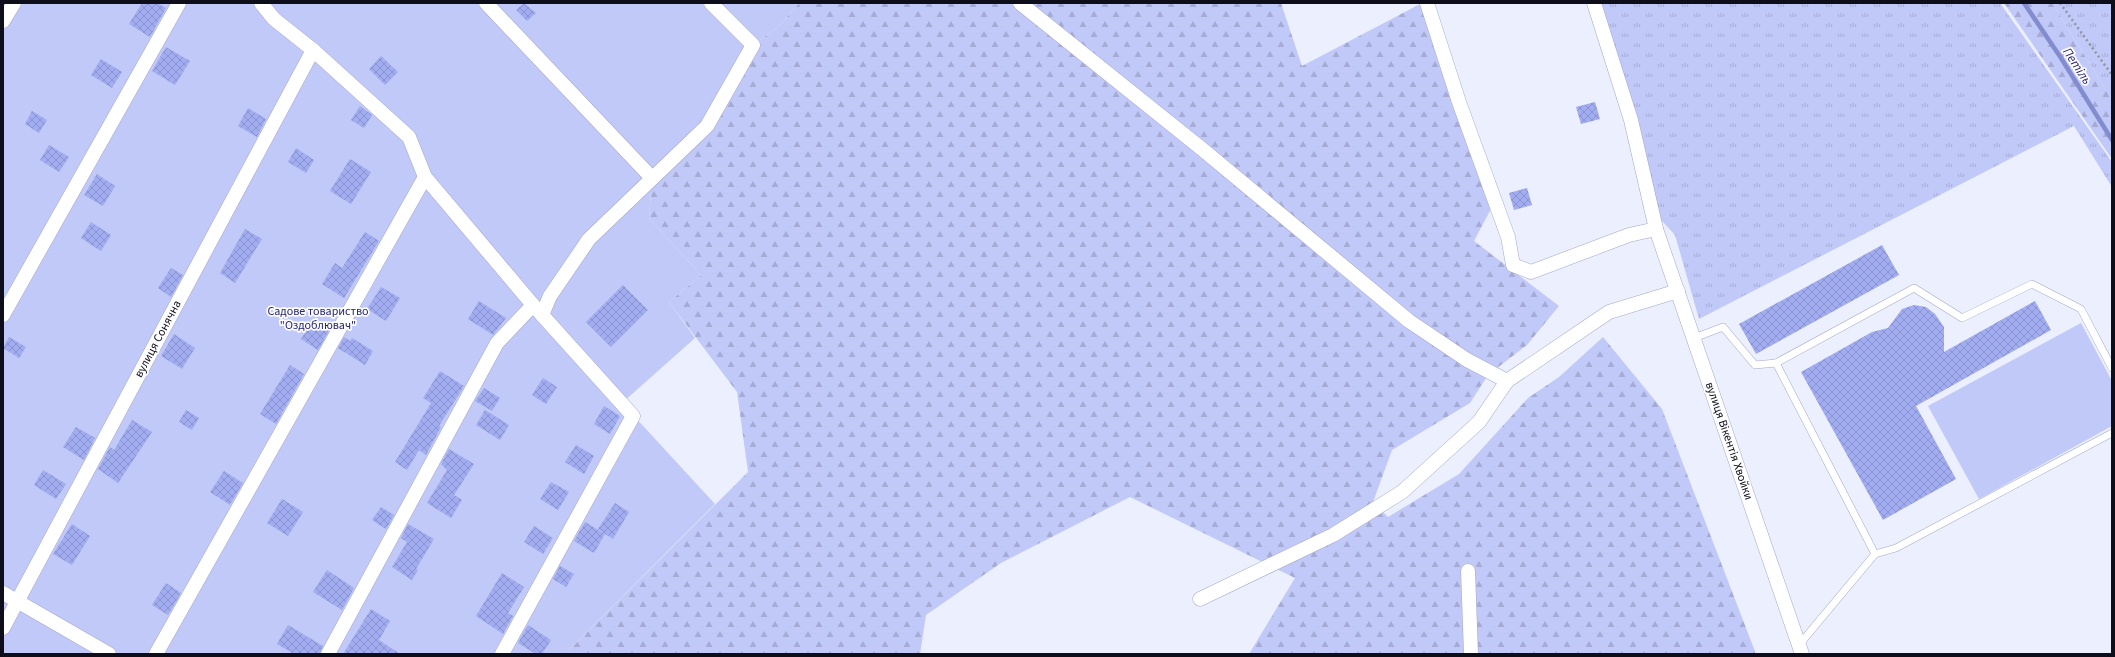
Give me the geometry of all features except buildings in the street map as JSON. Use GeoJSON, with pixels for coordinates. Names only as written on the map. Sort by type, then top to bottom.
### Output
{"type":"FeatureCollection","features":[{"type":"Feature","properties":{"kind":"street"},"geometry":{"type":"LineString","coordinates":[[3,21],[14,3]]}},
{"type":"Feature","properties":{"kind":"street"},"geometry":{"type":"LineString","coordinates":[[3,315],[179,3]]}},
{"type":"Feature","properties":{"kind":"street"},"geometry":{"type":"LineString","coordinates":[[261,3],[274,20],[313,50],[409,137],[425,177],[538,310],[633,416],[502,654]]}},
{"type":"Feature","properties":{"kind":"street"},"geometry":{"type":"LineString","coordinates":[[486,3],[652,178]]}},
{"type":"Feature","properties":{"kind":"street"},"geometry":{"type":"LineString","coordinates":[[328,654],[497,343],[538,310],[550,296],[589,239],[706,126],[753,45],[711,3]]}},
{"type":"Feature","properties":{"kind":"street"},"geometry":{"type":"LineString","coordinates":[[1020,3],[1202,149],[1409,321],[1467,360],[1507,381]]}},
{"type":"Feature","properties":{"kind":"street"},"geometry":{"type":"LineString","coordinates":[[1427,3],[1459,102],[1508,237],[1513,265],[1531,272],[1629,235],[1656,229]]}},
{"type":"Feature","properties":{"kind":"street","name":"вулиця Вікентія Хвойки"},"geometry":{"type":"LineString","coordinates":[[1594,3],[1631,120],[1656,229],[1801,649]]}},
{"type":"Feature","properties":{"kind":"street","name":"вулиця Сонячна"},"geometry":{"type":"LineString","coordinates":[[3,628],[313,50]]}},
{"type":"Feature","properties":{"kind":"street"},"geometry":{"type":"LineString","coordinates":[[156,654],[425,177]]}},
{"type":"Feature","properties":{"kind":"street"},"geometry":{"type":"LineString","coordinates":[[1200,600],[1333,535],[1402,492],[1479,422],[1507,381],[1609,312],[1678,291]]}},
{"type":"Feature","properties":{"kind":"street"},"geometry":{"type":"LineString","coordinates":[[1468,571],[1470,654]]}},
{"type":"Feature","properties":{"kind":"street"},"geometry":{"type":"LineString","coordinates":[[3,593],[109,654]]}},
{"type":"Feature","properties":{"kind":"lane"},"geometry":{"type":"LineString","coordinates":[[1694,338],[1723,327],[1755,365],[1776,363],[1914,288],[1962,318],[2032,284],[2081,309],[2112,368]]}},
{"type":"Feature","properties":{"kind":"lane"},"geometry":{"type":"LineString","coordinates":[[1776,363],[1876,554]]}},
{"type":"Feature","properties":{"kind":"lane"},"geometry":{"type":"LineString","coordinates":[[1801,649],[1876,554],[1896,548],[2112,433]]}},
{"type":"Feature","properties":{"kind":"path"},"geometry":{"type":"LineString","coordinates":[[2060,3],[2112,75]]}},
{"type":"Feature","properties":{"kind":"green space","name":"Садове товариство \"Оздоблювач\""},"geometry":{"type":"Polygon","coordinates":[[[3,3],[799,3],[778,27],[753,45],[707,126],[652,178],[649,218],[701,275],[669,302],[695,338],[622,403],[715,504],[565,654],[3,654],[3,3]]]}},
{"type":"Feature","properties":{"kind":"green space"},"geometry":{"type":"Polygon","coordinates":[[[799,3],[1281,3],[1302,66],[1422,3],[1495,201],[1474,241],[1559,306],[1527,345],[1488,375],[1470,403],[1392,450],[1373,502],[1388,517],[1459,474],[1528,398],[1559,377],[1603,337],[1662,409],[1756,654],[1249,654],[1295,578],[1130,497],[1001,563],[926,615],[920,654],[565,654],[748,472],[737,392],[669,302],[701,275],[649,218],[652,178],[753,45],[778,27],[799,3]]]}},
{"type":"Feature","properties":{"kind":"green space"},"geometry":{"type":"Polygon","coordinates":[[[1594,3],[2000,3],[2112,162],[2112,187],[2074,126],[1699,319],[1675,235],[1650,208],[1594,3]]]}},
{"type":"Feature","properties":{"kind":"green space"},"geometry":{"type":"Polygon","coordinates":[[[2004,3],[2052,3],[2112,100],[2112,159],[2004,3]]]}},
{"type":"Feature","properties":{"kind":"green space"},"geometry":{"type":"Polygon","coordinates":[[[2052,3],[2112,3],[2112,100],[2052,3]]]}},
{"type":"Feature","properties":{"kind":"green space"},"geometry":{"type":"Polygon","coordinates":[[[2081,323],[2112,381],[2112,426],[1979,499],[1928,406],[2081,323]]]}},
{"type":"Feature","properties":{"kind":"waterway","name":"Петіль"},"geometry":{"type":"LineString","coordinates":[[2024,3],[2061,58],[2112,140]]}}]}
